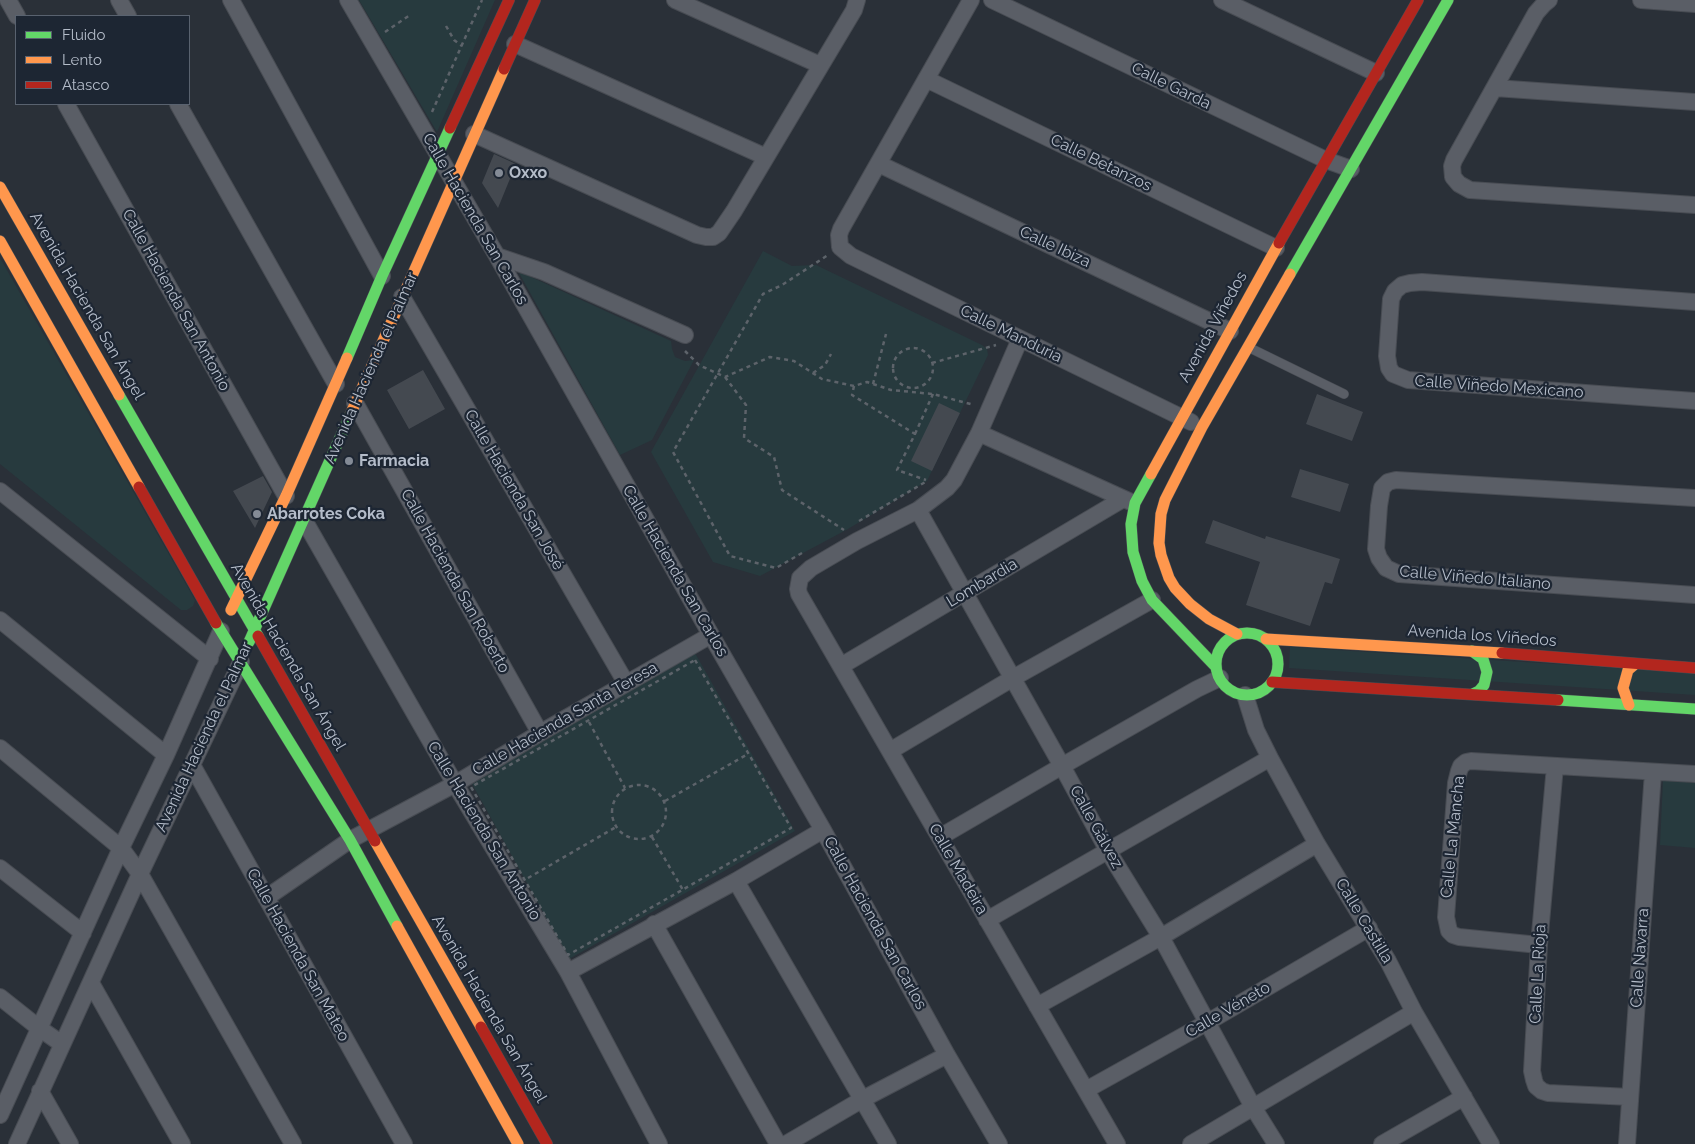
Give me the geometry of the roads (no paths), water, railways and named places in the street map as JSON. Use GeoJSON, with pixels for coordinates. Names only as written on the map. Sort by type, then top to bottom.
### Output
{"type":"FeatureCollection","features":[{"type":"Feature","properties":{"kind":"street"},"geometry":{"type":"LineString","coordinates":[[8,0],[16,15]]}},
{"type":"Feature","properties":{"kind":"street"},"geometry":{"type":"LineString","coordinates":[[119,0],[127,15]]}},
{"type":"Feature","properties":{"kind":"street"},"geometry":{"type":"LineString","coordinates":[[231,0],[382,276]]}},
{"type":"Feature","properties":{"kind":"street","name":"Calle Hacienda San Carlos"},"geometry":{"type":"LineString","coordinates":[[348,0],[497,256],[999,1144]]}},
{"type":"Feature","properties":{"kind":"street","name":"Avenida Hacienda el Palmar"},"geometry":{"type":"LineString","coordinates":[[0,1115],[121,848],[210,659],[221,631],[286,496],[382,276],[509,0]]}},
{"type":"Feature","properties":{"kind":"street","name":"Avenida Hacienda el Palmar"},"geometry":{"type":"LineString","coordinates":[[17,1144],[140,874],[241,662],[535,0]]}},
{"type":"Feature","properties":{"kind":"street"},"geometry":{"type":"LineString","coordinates":[[675,0],[820,65]]}},
{"type":"Feature","properties":{"kind":"street"},"geometry":{"type":"LineString","coordinates":[[474,134],[697,235],[713,237],[724,226],[766,157],[854,10],[857,0]]}},
{"type":"Feature","properties":{"kind":"street"},"geometry":{"type":"LineString","coordinates":[[879,164],[972,0]]}},
{"type":"Feature","properties":{"kind":"street","name":"Calle Garda"},"geometry":{"type":"LineString","coordinates":[[992,0],[1326,160],[1350,169]]}},
{"type":"Feature","properties":{"kind":"street"},"geometry":{"type":"LineString","coordinates":[[1222,0],[1376,73]]}},
{"type":"Feature","properties":{"kind":"street","name":"Avenida Viñedos"},"geometry":{"type":"LineString","coordinates":[[1218,673],[1152,600],[1142,581],[1133,552],[1129,501],[1181,417],[1418,0]]}},
{"type":"Feature","properties":{"kind":"street"},"geometry":{"type":"LineString","coordinates":[[1237,634],[1209,619],[1185,599],[1169,578],[1161,555],[1159,529],[1165,500],[1202,427],[1448,0]]}},
{"type":"Feature","properties":{"kind":"street"},"geometry":{"type":"LineString","coordinates":[[1549,0],[1536,13],[1452,166],[1452,177],[1458,184],[1470,190],[1695,205]]}},
{"type":"Feature","properties":{"kind":"street"},"geometry":{"type":"LineString","coordinates":[[1642,0],[1695,4]]}},
{"type":"Feature","properties":{"kind":"street"},"geometry":{"type":"LineString","coordinates":[[515,44],[766,157]]}},
{"type":"Feature","properties":{"kind":"street","name":"Calle Betanzos"},"geometry":{"type":"LineString","coordinates":[[926,79],[1276,248]]}},
{"type":"Feature","properties":{"kind":"street"},"geometry":{"type":"LineString","coordinates":[[1495,88],[1695,102]]}},
{"type":"Feature","properties":{"kind":"street","name":"Calle Hacienda San Antonio"},"geometry":{"type":"LineString","coordinates":[[67,105],[286,496]]}},
{"type":"Feature","properties":{"kind":"street"},"geometry":{"type":"LineString","coordinates":[[179,105],[336,384]]}},
{"type":"Feature","properties":{"kind":"street","name":"Calle Manduria"},"geometry":{"type":"LineString","coordinates":[[879,164],[839,235],[840,247],[851,256],[1202,427]]}},
{"type":"Feature","properties":{"kind":"street","name":"Calle Ibiza"},"geometry":{"type":"LineString","coordinates":[[879,164],[1230,331]]}},
{"type":"Feature","properties":{"kind":"street","name":"Avenida Hacienda San Ángel"},"geometry":{"type":"LineString","coordinates":[[0,187],[547,1144]]}},
{"type":"Feature","properties":{"kind":"street"},"geometry":{"type":"LineString","coordinates":[[0,241],[221,631],[350,840],[518,1144]]}},
{"type":"Feature","properties":{"kind":"street"},"geometry":{"type":"LineString","coordinates":[[497,256],[544,272],[685,335]]}},
{"type":"Feature","properties":{"kind":"street","name":"Calle Viñedo Mexicano"},"geometry":{"type":"LineString","coordinates":[[1695,302],[1410,283],[1402,285],[1395,291],[1391,299],[1387,356],[1389,368],[1394,374],[1408,380],[1695,401]]}},
{"type":"Feature","properties":{"kind":"street","name":"Calle Hacienda San José"},"geometry":{"type":"LineString","coordinates":[[402,297],[626,683]]}},
{"type":"Feature","properties":{"kind":"street"},"geometry":{"type":"LineString","coordinates":[[918,510],[947,488],[954,480],[979,433],[1020,339]]}},
{"type":"Feature","properties":{"kind":"street","name":"Calle Hacienda San Roberto"},"geometry":{"type":"LineString","coordinates":[[355,403],[540,733]]}},
{"type":"Feature","properties":{"kind":"street"},"geometry":{"type":"LineString","coordinates":[[979,433],[1129,501]]}},
{"type":"Feature","properties":{"kind":"street","name":"Calle Viñedo Italiano"},"geometry":{"type":"LineString","coordinates":[[1695,498],[1403,480],[1388,482],[1382,488],[1376,550],[1386,568],[1400,574],[1695,595]]}},
{"type":"Feature","properties":{"kind":"street"},"geometry":{"type":"LineString","coordinates":[[0,491],[210,659]]}},
{"type":"Feature","properties":{"kind":"street","name":"Lombardia"},"geometry":{"type":"LineString","coordinates":[[841,666],[964,593],[1129,501]]}},
{"type":"Feature","properties":{"kind":"street","name":"Calle Gálvez"},"geometry":{"type":"LineString","coordinates":[[918,510],[1062,766],[1108,852],[1161,937],[1276,1144]]}},
{"type":"Feature","properties":{"kind":"street","name":"Calle Madeira"},"geometry":{"type":"LineString","coordinates":[[918,510],[857,541],[811,568],[800,578],[799,594],[1117,1144]]}},
{"type":"Feature","properties":{"kind":"street","name":"Calle Hacienda San Antonio"},"geometry":{"type":"LineString","coordinates":[[304,520],[455,784],[568,972],[660,1144]]}},
{"type":"Feature","properties":{"kind":"street"},"geometry":{"type":"LineString","coordinates":[[890,751],[1013,678],[1152,600]]}},
{"type":"Feature","properties":{"kind":"street"},"geometry":{"type":"LineString","coordinates":[[0,620],[166,755]]}},
{"type":"Feature","properties":{"kind":"street"},"geometry":{"type":"LineString","coordinates":[[1237,634],[1257,634],[1266,639],[1273,646],[1277,654],[1277,674],[1272,682],[1266,689],[1257,693],[1245,694],[1230,689],[1218,673],[1217,657],[1221,647],[1228,639],[1237,634]]}},
{"type":"Feature","properties":{"kind":"street","name":"Calle Hacienda Santa Teresa"},"geometry":{"type":"LineString","coordinates":[[266,898],[350,840],[455,784],[711,635]]}},
{"type":"Feature","properties":{"kind":"street","name":"Avenida los Viñedos"},"geometry":{"type":"LineString","coordinates":[[1266,639],[1472,651],[1695,668]]}},
{"type":"Feature","properties":{"kind":"street"},"geometry":{"type":"LineString","coordinates":[[1472,651],[1483,659],[1487,672],[1484,686],[1473,694]]}},
{"type":"Feature","properties":{"kind":"street"},"geometry":{"type":"LineString","coordinates":[[1629,705],[1623,688],[1624,679],[1628,670],[1635,664]]}},
{"type":"Feature","properties":{"kind":"street"},"geometry":{"type":"LineString","coordinates":[[940,837],[1197,689],[1218,673]]}},
{"type":"Feature","properties":{"kind":"street"},"geometry":{"type":"LineString","coordinates":[[1272,682],[1695,709]]}},
{"type":"Feature","properties":{"kind":"street","name":"Calle Castilla"},"geometry":{"type":"LineString","coordinates":[[1245,694],[1256,730],[1317,844],[1369,928],[1414,1012],[1491,1144]]}},
{"type":"Feature","properties":{"kind":"street"},"geometry":{"type":"LineString","coordinates":[[0,748],[121,848],[140,874],[293,1144]]}},
{"type":"Feature","properties":{"kind":"street"},"geometry":{"type":"LineString","coordinates":[[987,920],[1270,758]]}},
{"type":"Feature","properties":{"kind":"street","name":"Calle La Mancha"},"geometry":{"type":"LineString","coordinates":[[1539,945],[1460,937],[1453,935],[1449,931],[1446,916],[1456,783],[1461,766],[1471,761],[1695,774]]}},
{"type":"Feature","properties":{"kind":"street","name":"Calle Hacienda San Mateo"},"geometry":{"type":"LineString","coordinates":[[192,765],[404,1144]]}},
{"type":"Feature","properties":{"kind":"street","name":"Calle La Rioja"},"geometry":{"type":"LineString","coordinates":[[1554,766],[1539,945],[1532,1071],[1536,1086],[1542,1092],[1630,1097]]}},
{"type":"Feature","properties":{"kind":"street","name":"Calle Navarra"},"geometry":{"type":"LineString","coordinates":[[1627,1144],[1653,772]]}},
{"type":"Feature","properties":{"kind":"street"},"geometry":{"type":"LineString","coordinates":[[568,972],[736,881],[823,830]]}},
{"type":"Feature","properties":{"kind":"street"},"geometry":{"type":"LineString","coordinates":[[1037,1006],[1161,937],[1317,844]]}},
{"type":"Feature","properties":{"kind":"street"},"geometry":{"type":"LineString","coordinates":[[0,868],[83,933]]}},
{"type":"Feature","properties":{"kind":"street"},"geometry":{"type":"LineString","coordinates":[[736,881],[888,1144]]}},
{"type":"Feature","properties":{"kind":"street"},"geometry":{"type":"LineString","coordinates":[[654,924],[778,1144]]}},
{"type":"Feature","properties":{"kind":"street","name":"Calle Véneto"},"geometry":{"type":"LineString","coordinates":[[1086,1090],[1208,1022],[1369,928]]}},
{"type":"Feature","properties":{"kind":"street"},"geometry":{"type":"LineString","coordinates":[[91,982],[182,1144]]}},
{"type":"Feature","properties":{"kind":"street"},"geometry":{"type":"LineString","coordinates":[[0,998],[62,1044]]}},
{"type":"Feature","properties":{"kind":"street"},"geometry":{"type":"LineString","coordinates":[[1191,1144],[1414,1012]]}},
{"type":"Feature","properties":{"kind":"street"},"geometry":{"type":"LineString","coordinates":[[786,1144],[863,1099],[947,1055]]}},
{"type":"Feature","properties":{"kind":"street"},"geometry":{"type":"LineString","coordinates":[[40,1091],[70,1144]]}},
{"type":"Feature","properties":{"kind":"street"},"geometry":{"type":"LineString","coordinates":[[1382,1144],[1464,1097]]}},
{"type":"Feature","properties":{"kind":"lane"},"geometry":{"type":"LineString","coordinates":[[1248,347],[1344,394]]}},
{"type":"Feature","properties":{"kind":"place","name":"Oxxo"},"geometry":{"type":"Point","coordinates":[499,173]}},
{"type":"Feature","properties":{"kind":"place","name":"Farmacia"},"geometry":{"type":"Point","coordinates":[349,461]}},
{"type":"Feature","properties":{"kind":"place","name":"Abarrotes Coka"},"geometry":{"type":"Point","coordinates":[257,514]}}]}
